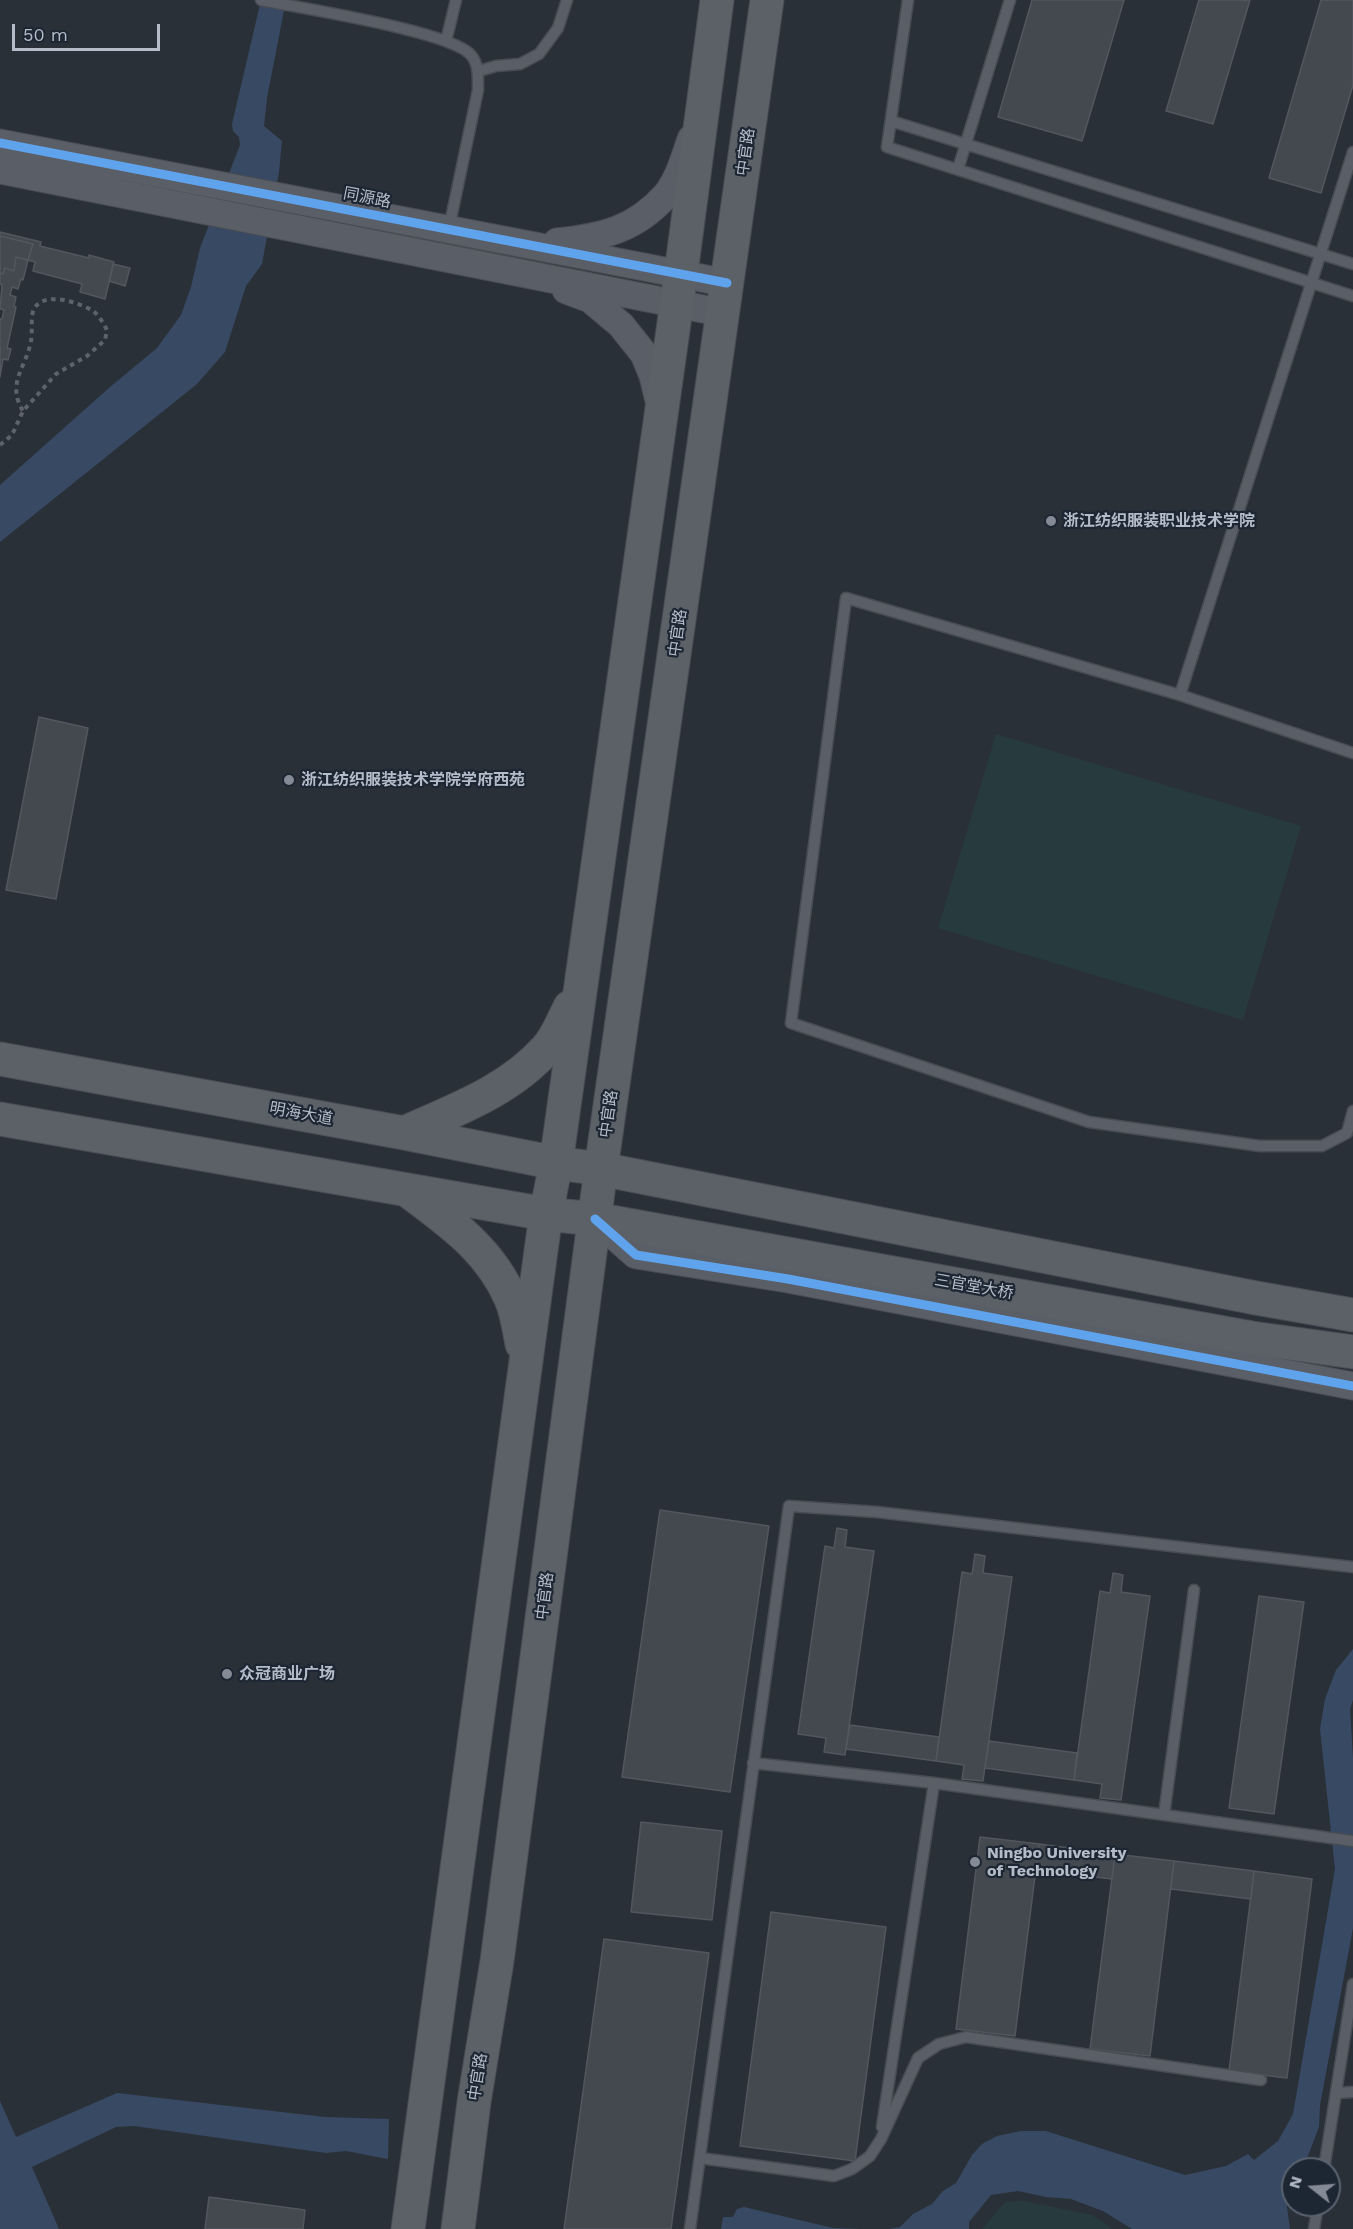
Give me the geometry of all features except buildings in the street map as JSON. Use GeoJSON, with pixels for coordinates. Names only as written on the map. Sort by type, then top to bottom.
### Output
{"type":"FeatureCollection","features":[{"type":"Feature","properties":{"kind":"main road"},"geometry":{"type":"LineString","coordinates":[[408,2229],[546,1214],[556,1163],[679,288],[717,0]]}},
{"type":"Feature","properties":{"kind":"main road","name":"中官路"},"geometry":{"type":"LineString","coordinates":[[458,2229],[474,2102],[497,1961],[601,1169],[767,0]]}},
{"type":"Feature","properties":{"kind":"main road"},"geometry":{"type":"LineString","coordinates":[[404,1133],[484,1097],[511,1080],[548,1047],[580,987]]}},
{"type":"Feature","properties":{"kind":"main road","name":"明海大道"},"geometry":{"type":"LineString","coordinates":[[0,1059],[556,1163],[601,1169]]}},
{"type":"Feature","properties":{"kind":"main road"},"geometry":{"type":"LineString","coordinates":[[0,1119],[546,1214],[595,1219]]}},
{"type":"Feature","properties":{"kind":"main road"},"geometry":{"type":"LineString","coordinates":[[601,1169],[1353,1315]]}},
{"type":"Feature","properties":{"kind":"main road"},"geometry":{"type":"LineString","coordinates":[[405,1188],[460,1229],[494,1268],[512,1301],[526,1361]]}},
{"type":"Feature","properties":{"kind":"main road","name":"三官堂大桥"},"geometry":{"type":"LineString","coordinates":[[595,1219],[1252,1338],[1353,1352]]}},
{"type":"Feature","properties":{"kind":"street"},"geometry":{"type":"LineString","coordinates":[[531,244],[577,240],[619,231],[642,217],[667,194],[684,161],[701,113]]}},
{"type":"Feature","properties":{"kind":"street","name":"同源路"},"geometry":{"type":"LineString","coordinates":[[0,143],[531,244],[679,288],[725,298]]}},
{"type":"Feature","properties":{"kind":"street","name":"同源路"},"geometry":{"type":"LineString","coordinates":[[0,170],[526,273],[679,288]]}},
{"type":"Feature","properties":{"kind":"street"},"geometry":{"type":"LineString","coordinates":[[526,273],[590,299],[621,325],[644,354],[653,376],[661,411]]}},
{"type":"Feature","properties":{"kind":"street"},"geometry":{"type":"LineString","coordinates":[[595,1219],[636,1255],[800,1281],[1353,1386]]}},
{"type":"Feature","properties":{"kind":"lane"},"geometry":{"type":"LineString","coordinates":[[261,0],[419,33],[453,43],[471,55],[479,71],[478,90],[448,228]]}},
{"type":"Feature","properties":{"kind":"lane"},"geometry":{"type":"LineString","coordinates":[[446,41],[456,0]]}},
{"type":"Feature","properties":{"kind":"lane"},"geometry":{"type":"LineString","coordinates":[[479,71],[496,66],[520,64],[539,54],[558,28],[567,0]]}},
{"type":"Feature","properties":{"kind":"lane"},"geometry":{"type":"LineString","coordinates":[[908,0],[887,147],[1353,296]]}},
{"type":"Feature","properties":{"kind":"lane"},"geometry":{"type":"LineString","coordinates":[[958,169],[1010,0]]}},
{"type":"Feature","properties":{"kind":"lane"},"geometry":{"type":"LineString","coordinates":[[891,121],[1353,264]]}},
{"type":"Feature","properties":{"kind":"lane"},"geometry":{"type":"LineString","coordinates":[[1180,695],[1353,152]]}},
{"type":"Feature","properties":{"kind":"lane"},"geometry":{"type":"LineString","coordinates":[[1353,753],[1180,695],[846,598],[791,1023],[1089,1122],[1260,1146],[1322,1146],[1347,1133],[1353,1111]]}},
{"type":"Feature","properties":{"kind":"lane"},"geometry":{"type":"LineString","coordinates":[[690,2229],[789,1506],[900,1515],[1353,1567]]}},
{"type":"Feature","properties":{"kind":"lane"},"geometry":{"type":"LineString","coordinates":[[1164,1815],[1194,1590]]}},
{"type":"Feature","properties":{"kind":"lane"},"geometry":{"type":"LineString","coordinates":[[753,1763],[933,1783],[1353,1841]]}},
{"type":"Feature","properties":{"kind":"lane"},"geometry":{"type":"LineString","coordinates":[[880,2139],[933,1783]]}},
{"type":"Feature","properties":{"kind":"lane"},"geometry":{"type":"LineString","coordinates":[[1326,2157],[1353,1984]]}},
{"type":"Feature","properties":{"kind":"lane"},"geometry":{"type":"LineString","coordinates":[[700,2158],[834,2176],[852,2169],[870,2156],[918,2058],[939,2044],[966,2037],[1261,2080]]}},
{"type":"Feature","properties":{"kind":"lane"},"geometry":{"type":"LineString","coordinates":[[1336,2093],[1353,2092]]}},
{"type":"Feature","properties":{"kind":"path"},"geometry":{"type":"LineString","coordinates":[[0,445],[12,435],[23,411],[56,374],[98,348],[105,340],[107,330],[95,312],[61,299],[52,299],[37,305],[33,310],[30,350],[19,372],[16,392],[23,411]]}},
{"type":"Feature","properties":{"kind":"green space"},"geometry":{"type":"Polygon","coordinates":[[[996,734],[1301,826],[1243,1020],[938,928],[996,734]]]}},
{"type":"Feature","properties":{"kind":"green space"},"geometry":{"type":"Polygon","coordinates":[[[1023,2201],[1092,2215],[1113,2229],[982,2229],[1005,2202],[1023,2201]]]}},
{"type":"Feature","properties":{"kind":"water"},"geometry":{"type":"Polygon","coordinates":[[[261,0],[286,0],[267,98],[264,126],[282,141],[279,172],[262,264],[246,286],[225,352],[197,384],[0,542],[0,485],[157,348],[181,315],[191,287],[200,248],[240,145],[239,137],[233,131],[232,124],[261,0]]]}},
{"type":"Feature","properties":{"kind":"water"},"geometry":{"type":"Polygon","coordinates":[[[1353,1649],[1353,1700],[1350,1709],[1353,1758],[1353,1928],[1320,2105],[1319,2127],[1308,2157],[1281,2157],[1281,2217],[1288,2217],[1290,2229],[1132,2229],[1103,2211],[1071,2199],[1018,2191],[991,2195],[969,2222],[969,2229],[889,2229],[900,2227],[913,2214],[932,2204],[943,2191],[956,2183],[972,2155],[982,2144],[997,2136],[1021,2131],[1046,2131],[1185,2175],[1226,2166],[1248,2154],[1254,2160],[1278,2141],[1293,2114],[1335,1869],[1320,1729],[1325,1699],[1336,1670],[1353,1649]]]}},
{"type":"Feature","properties":{"kind":"water"},"geometry":{"type":"Polygon","coordinates":[[[117,2093],[325,2117],[389,2119],[388,2159],[346,2151],[326,2153],[134,2126],[116,2127],[32,2167],[59,2229],[0,2229],[0,2101],[16,2137],[117,2093]]]}},
{"type":"Feature","properties":{"kind":"water"},"geometry":{"type":"Polygon","coordinates":[[[744,2207],[833,2228],[861,2229],[721,2229],[723,2217],[733,2217],[737,2209],[744,2207]]]}},
{"type":"Feature","properties":{"kind":"cycle path"},"geometry":{"type":"LineString","coordinates":[[0,143],[727,283]]}},
{"type":"Feature","properties":{"kind":"cycle path"},"geometry":{"type":"LineString","coordinates":[[595,1219],[636,1255],[788,1279],[1353,1386]]}},
{"type":"Feature","properties":{"kind":"place","name":"浙江纺织服装职业技术学院"},"geometry":{"type":"Point","coordinates":[1051,521]}},
{"type":"Feature","properties":{"kind":"place","name":"浙江纺织服装技术学院学府西苑"},"geometry":{"type":"Point","coordinates":[289,780]}},
{"type":"Feature","properties":{"kind":"place","name":"众冠商业广场"},"geometry":{"type":"Point","coordinates":[227,1674]}},
{"type":"Feature","properties":{"kind":"place","name":"Ningbo University of Technology"},"geometry":{"type":"Point","coordinates":[975,1862]}}]}
